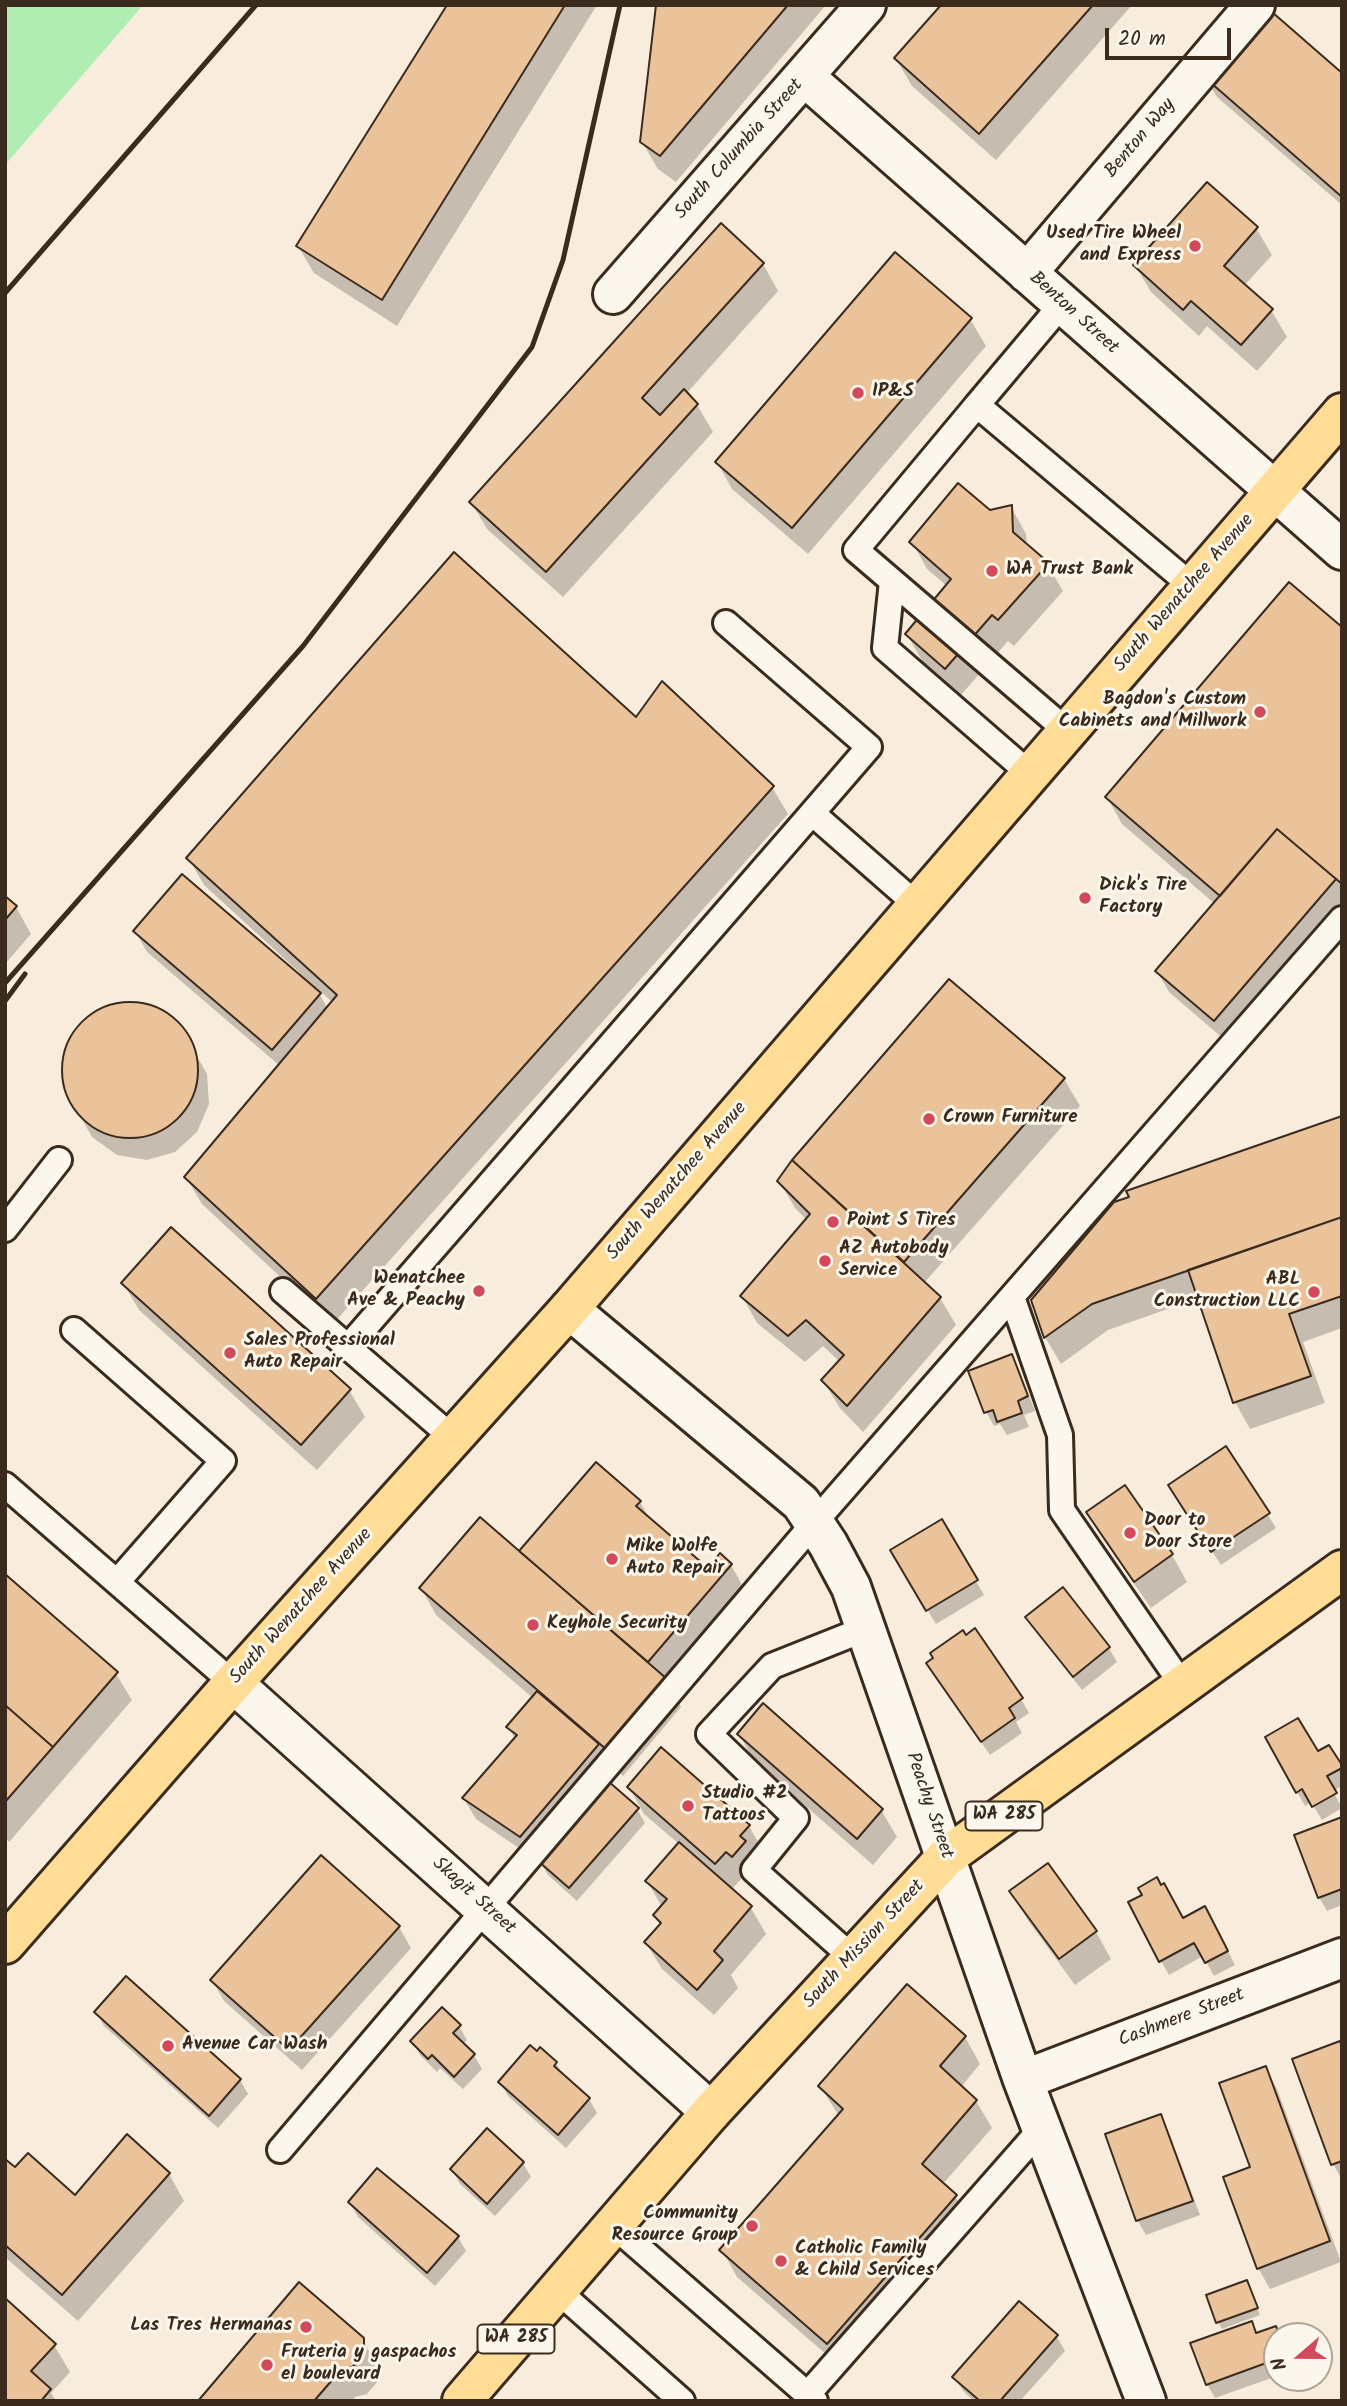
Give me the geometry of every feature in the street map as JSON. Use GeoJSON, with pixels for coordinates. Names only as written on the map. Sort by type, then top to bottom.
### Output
{"type":"FeatureCollection","features":[{"type":"Feature","properties":{"kind":"main road","name":"South Wenatchee Avenue"},"geometry":{"type":"LineString","coordinates":[[5,1944],[233,1683],[569,1309],[1342,413]]}},
{"type":"Feature","properties":{"kind":"main road","name":"South Mission Street"},"geometry":{"type":"LineString","coordinates":[[462,2401],[712,2112],[946,1857],[1342,1570]]}},
{"type":"Feature","properties":{"kind":"street","name":"South Columbia Street"},"geometry":{"type":"LineString","coordinates":[[613,294],[866,5]]}},
{"type":"Feature","properties":{"kind":"street","name":"Benton Way"},"geometry":{"type":"LineString","coordinates":[[1027,273],[1255,5]]}},
{"type":"Feature","properties":{"kind":"street","name":"Benton Street"},"geometry":{"type":"LineString","coordinates":[[805,77],[1342,550]]}},
{"type":"Feature","properties":{"kind":"street","name":"Peachy Street"},"geometry":{"type":"LineString","coordinates":[[569,1309],[801,1503],[828,1544],[851,1587],[1023,2080],[1146,2401]]}},
{"type":"Feature","properties":{"kind":"street","name":"Skagit Street"},"geometry":{"type":"LineString","coordinates":[[233,1683],[712,2112]]}},
{"type":"Feature","properties":{"kind":"street","name":"Cashmere Street"},"geometry":{"type":"LineString","coordinates":[[1023,2080],[1342,1958]]}},
{"type":"Feature","properties":{"kind":"lane"},"geometry":{"type":"LineString","coordinates":[[1062,304],[856,550],[1067,731]]}},
{"type":"Feature","properties":{"kind":"lane"},"geometry":{"type":"LineString","coordinates":[[977,405],[1192,586]]}},
{"type":"Feature","properties":{"kind":"lane"},"geometry":{"type":"LineString","coordinates":[[892,581],[885,648],[1030,774]]}},
{"type":"Feature","properties":{"kind":"lane"},"geometry":{"type":"LineString","coordinates":[[348,1347],[869,747],[726,623]]}},
{"type":"Feature","properties":{"kind":"lane"},"geometry":{"type":"LineString","coordinates":[[812,813],[917,905]]}},
{"type":"Feature","properties":{"kind":"lane"},"geometry":{"type":"LineString","coordinates":[[280,2150],[814,1523],[1342,919]]}},
{"type":"Feature","properties":{"kind":"lane"},"geometry":{"type":"LineString","coordinates":[[5,1228],[59,1160]]}},
{"type":"Feature","properties":{"kind":"lane"},"geometry":{"type":"LineString","coordinates":[[283,1291],[453,1438]]}},
{"type":"Feature","properties":{"kind":"lane"},"geometry":{"type":"LineString","coordinates":[[1012,1297],[1060,1435],[1062,1510],[1183,1686]]}},
{"type":"Feature","properties":{"kind":"lane"},"geometry":{"type":"LineString","coordinates":[[74,1330],[223,1461],[117,1582]]}},
{"type":"Feature","properties":{"kind":"lane"},"geometry":{"type":"LineString","coordinates":[[5,1485],[233,1683]]}},
{"type":"Feature","properties":{"kind":"lane"},"geometry":{"type":"LineString","coordinates":[[853,1958],[754,1870],[796,1818],[709,1734],[772,1666],[866,1629]]}},
{"type":"Feature","properties":{"kind":"lane"},"geometry":{"type":"LineString","coordinates":[[614,2226],[811,2398],[1041,2129]]}},
{"type":"Feature","properties":{"kind":"lane"},"geometry":{"type":"LineString","coordinates":[[558,2291],[682,2401]]}},
{"type":"Feature","properties":{"kind":"green space"},"geometry":{"type":"Polygon","coordinates":[[[5,5],[143,5],[5,165],[5,5]]]}},
{"type":"Feature","properties":{"kind":"building"},"geometry":{"type":"Polygon","coordinates":[[[447,5],[565,5],[382,300],[296,246],[447,5]]]}},
{"type":"Feature","properties":{"kind":"building"},"geometry":{"type":"Polygon","coordinates":[[[656,5],[788,5],[660,156],[640,142],[656,5]]]}},
{"type":"Feature","properties":{"kind":"building"},"geometry":{"type":"Polygon","coordinates":[[[941,5],[1093,5],[979,134],[894,58],[941,5]]]}},
{"type":"Feature","properties":{"kind":"building"},"geometry":{"type":"Polygon","coordinates":[[[1264,5],[1342,73],[1342,197],[1203,76],[1264,5]]]}},
{"type":"Feature","properties":{"kind":"building","name":"Used Tire Wheel and Express"},"geometry":{"type":"Polygon","coordinates":[[[1207,182],[1258,227],[1224,266],[1273,309],[1241,345],[1191,301],[1183,310],[1133,265],[1207,182]]]}},
{"type":"Feature","properties":{"kind":"building"},"geometry":{"type":"Polygon","coordinates":[[[721,223],[764,263],[642,398],[660,415],[684,389],[698,404],[546,572],[469,502],[721,223]]]}},
{"type":"Feature","properties":{"kind":"building"},"geometry":{"type":"Polygon","coordinates":[[[895,252],[972,318],[792,528],[715,462],[895,252]]]}},
{"type":"Feature","properties":{"kind":"building","name":"WA Trust Bank"},"geometry":{"type":"Polygon","coordinates":[[[958,483],[990,510],[1012,505],[1013,532],[1049,563],[998,620],[992,615],[945,669],[905,634],[951,579],[909,542],[958,483]]]}},
{"type":"Feature","properties":{"kind":"building"},"geometry":{"type":"Polygon","coordinates":[[[454,552],[636,717],[662,681],[774,786],[316,1299],[184,1177],[337,995],[186,858],[454,552]]]}},
{"type":"Feature","properties":{"kind":"building","name":"Bagdon's Custom Cabinets and Millwork"},"geometry":{"type":"Polygon","coordinates":[[[1289,582],[1342,627],[1342,884],[1277,829],[1220,896],[1105,797],[1289,582]]]}},
{"type":"Feature","properties":{"kind":"building"},"geometry":{"type":"Polygon","coordinates":[[[1277,829],[1336,879],[1214,1021],[1155,971],[1277,829]]]}},
{"type":"Feature","properties":{"kind":"building"},"geometry":{"type":"Polygon","coordinates":[[[182,874],[321,993],[272,1050],[133,931],[182,874]]]}},
{"type":"Feature","properties":{"kind":"building"},"geometry":{"type":"Polygon","coordinates":[[[5,896],[17,906],[5,920],[5,896]]]}},
{"type":"Feature","properties":{"kind":"building","name":"Crown Furniture"},"geometry":{"type":"Polygon","coordinates":[[[949,979],[1065,1078],[904,1262],[792,1160],[949,979]]]}},
{"type":"Feature","properties":{"kind":"building"},"geometry":{"type":"Polygon","coordinates":[[[130,1002],[156,1007],[178,1022],[193,1044],[198,1070],[193,1096],[178,1118],[156,1133],[130,1138],[104,1133],[82,1118],[67,1096],[62,1070],[67,1044],[82,1022],[104,1007],[130,1002]]]}},
{"type":"Feature","properties":{"kind":"building"},"geometry":{"type":"Polygon","coordinates":[[[1342,1116],[1342,1217],[1092,1304],[1044,1338],[1031,1300],[1114,1202],[1129,1197],[1126,1191],[1342,1116]]]}},
{"type":"Feature","properties":{"kind":"building"},"geometry":{"type":"Polygon","coordinates":[[[792,1160],[941,1297],[847,1406],[821,1380],[844,1355],[806,1320],[788,1336],[740,1296],[810,1214],[777,1181],[792,1160]]]}},
{"type":"Feature","properties":{"kind":"building"},"geometry":{"type":"Polygon","coordinates":[[[1342,1217],[1342,1296],[1289,1314],[1311,1376],[1233,1403],[1188,1270],[1342,1217]]]}},
{"type":"Feature","properties":{"kind":"building"},"geometry":{"type":"Polygon","coordinates":[[[171,1227],[351,1389],[301,1445],[121,1283],[171,1227]]]}},
{"type":"Feature","properties":{"kind":"building"},"geometry":{"type":"Polygon","coordinates":[[[1012,1354],[1028,1396],[1018,1401],[1022,1413],[997,1422],[993,1410],[984,1413],[968,1371],[1012,1354]]]}},
{"type":"Feature","properties":{"kind":"building"},"geometry":{"type":"Polygon","coordinates":[[[1226,1446],[1270,1513],[1211,1552],[1168,1485],[1226,1446]]]}},
{"type":"Feature","properties":{"kind":"building","name":"Mike Wolfe Auto Repair"},"geometry":{"type":"Polygon","coordinates":[[[596,1462],[641,1501],[636,1506],[708,1568],[720,1553],[732,1564],[648,1662],[519,1551],[596,1462]]]}},
{"type":"Feature","properties":{"kind":"building","name":"Door to Door Store"},"geometry":{"type":"Polygon","coordinates":[[[1125,1485],[1173,1554],[1134,1582],[1086,1512],[1125,1485]]]}},
{"type":"Feature","properties":{"kind":"building","name":"Keyhole Security"},"geometry":{"type":"Polygon","coordinates":[[[480,1517],[667,1679],[607,1750],[419,1588],[480,1517]]]}},
{"type":"Feature","properties":{"kind":"building"},"geometry":{"type":"Polygon","coordinates":[[[942,1519],[978,1580],[926,1611],[890,1550],[942,1519]]]}},
{"type":"Feature","properties":{"kind":"building"},"geometry":{"type":"Polygon","coordinates":[[[5,1574],[118,1672],[53,1747],[5,1705],[5,1574]]]}},
{"type":"Feature","properties":{"kind":"building"},"geometry":{"type":"Polygon","coordinates":[[[1063,1587],[1110,1647],[1073,1677],[1025,1617],[1063,1587]]]}},
{"type":"Feature","properties":{"kind":"building"},"geometry":{"type":"Polygon","coordinates":[[[975,1628],[1023,1698],[1009,1708],[1015,1718],[981,1742],[926,1663],[933,1658],[930,1653],[963,1630],[966,1635],[975,1628]]]}},
{"type":"Feature","properties":{"kind":"building"},"geometry":{"type":"Polygon","coordinates":[[[537,1691],[599,1744],[520,1837],[462,1798],[517,1735],[506,1727],[537,1691]]]}},
{"type":"Feature","properties":{"kind":"building"},"geometry":{"type":"Polygon","coordinates":[[[763,1703],[883,1809],[857,1839],[737,1734],[763,1703]]]}},
{"type":"Feature","properties":{"kind":"building"},"geometry":{"type":"Polygon","coordinates":[[[5,1705],[53,1747],[5,1802],[5,1705]]]}},
{"type":"Feature","properties":{"kind":"building"},"geometry":{"type":"Polygon","coordinates":[[[1298,1718],[1318,1751],[1329,1745],[1342,1765],[1342,1768],[1327,1776],[1337,1793],[1312,1807],[1302,1789],[1296,1793],[1265,1737],[1298,1718]]]}},
{"type":"Feature","properties":{"kind":"building","name":"Studio #2 Tattoos"},"geometry":{"type":"Polygon","coordinates":[[[661,1747],[750,1825],[740,1836],[746,1841],[732,1857],[726,1852],[715,1864],[627,1787],[661,1747]]]}},
{"type":"Feature","properties":{"kind":"building"},"geometry":{"type":"Polygon","coordinates":[[[608,1781],[639,1808],[569,1888],[538,1861],[608,1781]]]}},
{"type":"Feature","properties":{"kind":"building"},"geometry":{"type":"Polygon","coordinates":[[[1342,1817],[1342,1889],[1318,1898],[1294,1835],[1342,1817]]]}},
{"type":"Feature","properties":{"kind":"building"},"geometry":{"type":"Polygon","coordinates":[[[679,1842],[752,1906],[714,1951],[723,1960],[697,1990],[644,1942],[661,1923],[653,1915],[667,1899],[645,1881],[679,1842]]]}},
{"type":"Feature","properties":{"kind":"building"},"geometry":{"type":"Polygon","coordinates":[[[321,1855],[400,1926],[289,2050],[210,1980],[321,1855]]]}},
{"type":"Feature","properties":{"kind":"building"},"geometry":{"type":"Polygon","coordinates":[[[1048,1863],[1097,1931],[1059,1959],[1009,1891],[1048,1863]]]}},
{"type":"Feature","properties":{"kind":"building"},"geometry":{"type":"Polygon","coordinates":[[[1157,1877],[1161,1885],[1164,1883],[1183,1918],[1205,1906],[1228,1951],[1205,1963],[1194,1943],[1159,1962],[1128,1902],[1142,1895],[1138,1888],[1157,1877]]]}},
{"type":"Feature","properties":{"kind":"building","name":"Avenue Car Wash"},"geometry":{"type":"Polygon","coordinates":[[[126,1976],[241,2079],[209,2116],[94,2012],[126,1976]]]}},
{"type":"Feature","properties":{"kind":"building"},"geometry":{"type":"Polygon","coordinates":[[[907,1984],[966,2036],[940,2066],[977,2100],[922,2164],[957,2195],[827,2344],[719,2250],[843,2109],[818,2086],[907,1984]]]}},
{"type":"Feature","properties":{"kind":"building"},"geometry":{"type":"Polygon","coordinates":[[[442,2007],[461,2025],[453,2033],[475,2054],[454,2077],[432,2055],[428,2059],[410,2041],[442,2007]]]}},
{"type":"Feature","properties":{"kind":"building"},"geometry":{"type":"Polygon","coordinates":[[[1340,2041],[1342,2161],[1331,2165],[1292,2059],[1340,2041]]]}},
{"type":"Feature","properties":{"kind":"building"},"geometry":{"type":"Polygon","coordinates":[[[530,2045],[537,2051],[540,2047],[557,2062],[554,2066],[590,2098],[558,2135],[498,2082],[530,2045]]]}},
{"type":"Feature","properties":{"kind":"building"},"geometry":{"type":"Polygon","coordinates":[[[1266,2066],[1330,2241],[1257,2269],[1223,2177],[1250,2167],[1219,2083],[1266,2066]]]}},
{"type":"Feature","properties":{"kind":"building"},"geometry":{"type":"Polygon","coordinates":[[[1161,2114],[1193,2201],[1136,2221],[1105,2134],[1161,2114]]]}},
{"type":"Feature","properties":{"kind":"building"},"geometry":{"type":"Polygon","coordinates":[[[487,2128],[524,2162],[487,2204],[450,2169],[487,2128]]]}},
{"type":"Feature","properties":{"kind":"building"},"geometry":{"type":"Polygon","coordinates":[[[127,2134],[170,2173],[62,2295],[5,2245],[5,2159],[15,2167],[28,2153],[75,2195],[127,2134]]]}},
{"type":"Feature","properties":{"kind":"building"},"geometry":{"type":"Polygon","coordinates":[[[377,2168],[459,2236],[427,2273],[348,2202],[377,2168]]]}},
{"type":"Feature","properties":{"kind":"building"},"geometry":{"type":"Polygon","coordinates":[[[1247,2280],[1258,2308],[1216,2323],[1206,2295],[1247,2280]]]}},
{"type":"Feature","properties":{"kind":"building"},"geometry":{"type":"Polygon","coordinates":[[[299,2282],[364,2338],[364,2352],[358,2362],[340,2371],[314,2401],[198,2401],[299,2282]]]}},
{"type":"Feature","properties":{"kind":"building"},"geometry":{"type":"Polygon","coordinates":[[[5,2298],[56,2344],[31,2371],[51,2389],[41,2401],[5,2401],[5,2298]]]}},
{"type":"Feature","properties":{"kind":"building"},"geometry":{"type":"Polygon","coordinates":[[[1019,2301],[1058,2335],[1000,2401],[980,2401],[952,2377],[1019,2301]]]}},
{"type":"Feature","properties":{"kind":"building"},"geometry":{"type":"Polygon","coordinates":[[[1252,2321],[1256,2333],[1263,2331],[1263,2364],[1206,2385],[1190,2343],[1252,2321]]]}},
{"type":"Feature","properties":{"kind":"railway"},"geometry":{"type":"LineString","coordinates":[[5,293],[256,5]]}},
{"type":"Feature","properties":{"kind":"railway"},"geometry":{"type":"LineString","coordinates":[[5,983],[303,646],[532,347],[563,260],[620,5]]}},
{"type":"Feature","properties":{"kind":"railway"},"geometry":{"type":"LineString","coordinates":[[5,1001],[25,974]]}},
{"type":"Feature","properties":{"kind":"place","name":"Used Tire Wheel and Express"},"geometry":{"type":"Point","coordinates":[1195,246]}},
{"type":"Feature","properties":{"kind":"place","name":"IP&S"},"geometry":{"type":"Point","coordinates":[858,393]}},
{"type":"Feature","properties":{"kind":"place","name":"WA Trust Bank"},"geometry":{"type":"Point","coordinates":[992,571]}},
{"type":"Feature","properties":{"kind":"place","name":"Bagdon's Custom Cabinets and Millwork"},"geometry":{"type":"Point","coordinates":[1260,712]}},
{"type":"Feature","properties":{"kind":"place","name":"Dick's Tire Factory"},"geometry":{"type":"Point","coordinates":[1085,898]}},
{"type":"Feature","properties":{"kind":"place","name":"Crown Furniture"},"geometry":{"type":"Point","coordinates":[929,1119]}},
{"type":"Feature","properties":{"kind":"place","name":"Point S Tires"},"geometry":{"type":"Point","coordinates":[833,1222]}},
{"type":"Feature","properties":{"kind":"place","name":"AZ Autobody Service"},"geometry":{"type":"Point","coordinates":[825,1261]}},
{"type":"Feature","properties":{"kind":"place","name":"Wenatchee Ave & Peachy"},"geometry":{"type":"Point","coordinates":[479,1291]}},
{"type":"Feature","properties":{"kind":"place","name":"ABL Construction LLC"},"geometry":{"type":"Point","coordinates":[1314,1292]}},
{"type":"Feature","properties":{"kind":"place","name":"Sales Professional Auto Repair"},"geometry":{"type":"Point","coordinates":[230,1353]}},
{"type":"Feature","properties":{"kind":"place","name":"Door to Door Store"},"geometry":{"type":"Point","coordinates":[1130,1533]}},
{"type":"Feature","properties":{"kind":"place","name":"Mike Wolfe Auto Repair"},"geometry":{"type":"Point","coordinates":[612,1559]}},
{"type":"Feature","properties":{"kind":"place","name":"Keyhole Security"},"geometry":{"type":"Point","coordinates":[533,1625]}},
{"type":"Feature","properties":{"kind":"place","name":"Studio #2 Tattoos"},"geometry":{"type":"Point","coordinates":[688,1806]}},
{"type":"Feature","properties":{"kind":"place","name":"Avenue Car Wash"},"geometry":{"type":"Point","coordinates":[168,2046]}},
{"type":"Feature","properties":{"kind":"place","name":"Community Resource Group"},"geometry":{"type":"Point","coordinates":[752,2226]}},
{"type":"Feature","properties":{"kind":"place","name":"Catholic Family & Child Services"},"geometry":{"type":"Point","coordinates":[781,2261]}},
{"type":"Feature","properties":{"kind":"place","name":"Las Tres Hermanas"},"geometry":{"type":"Point","coordinates":[306,2327]}},
{"type":"Feature","properties":{"kind":"place","name":"Fruteria y gaspachos el boulevard"},"geometry":{"type":"Point","coordinates":[267,2365]}}]}
